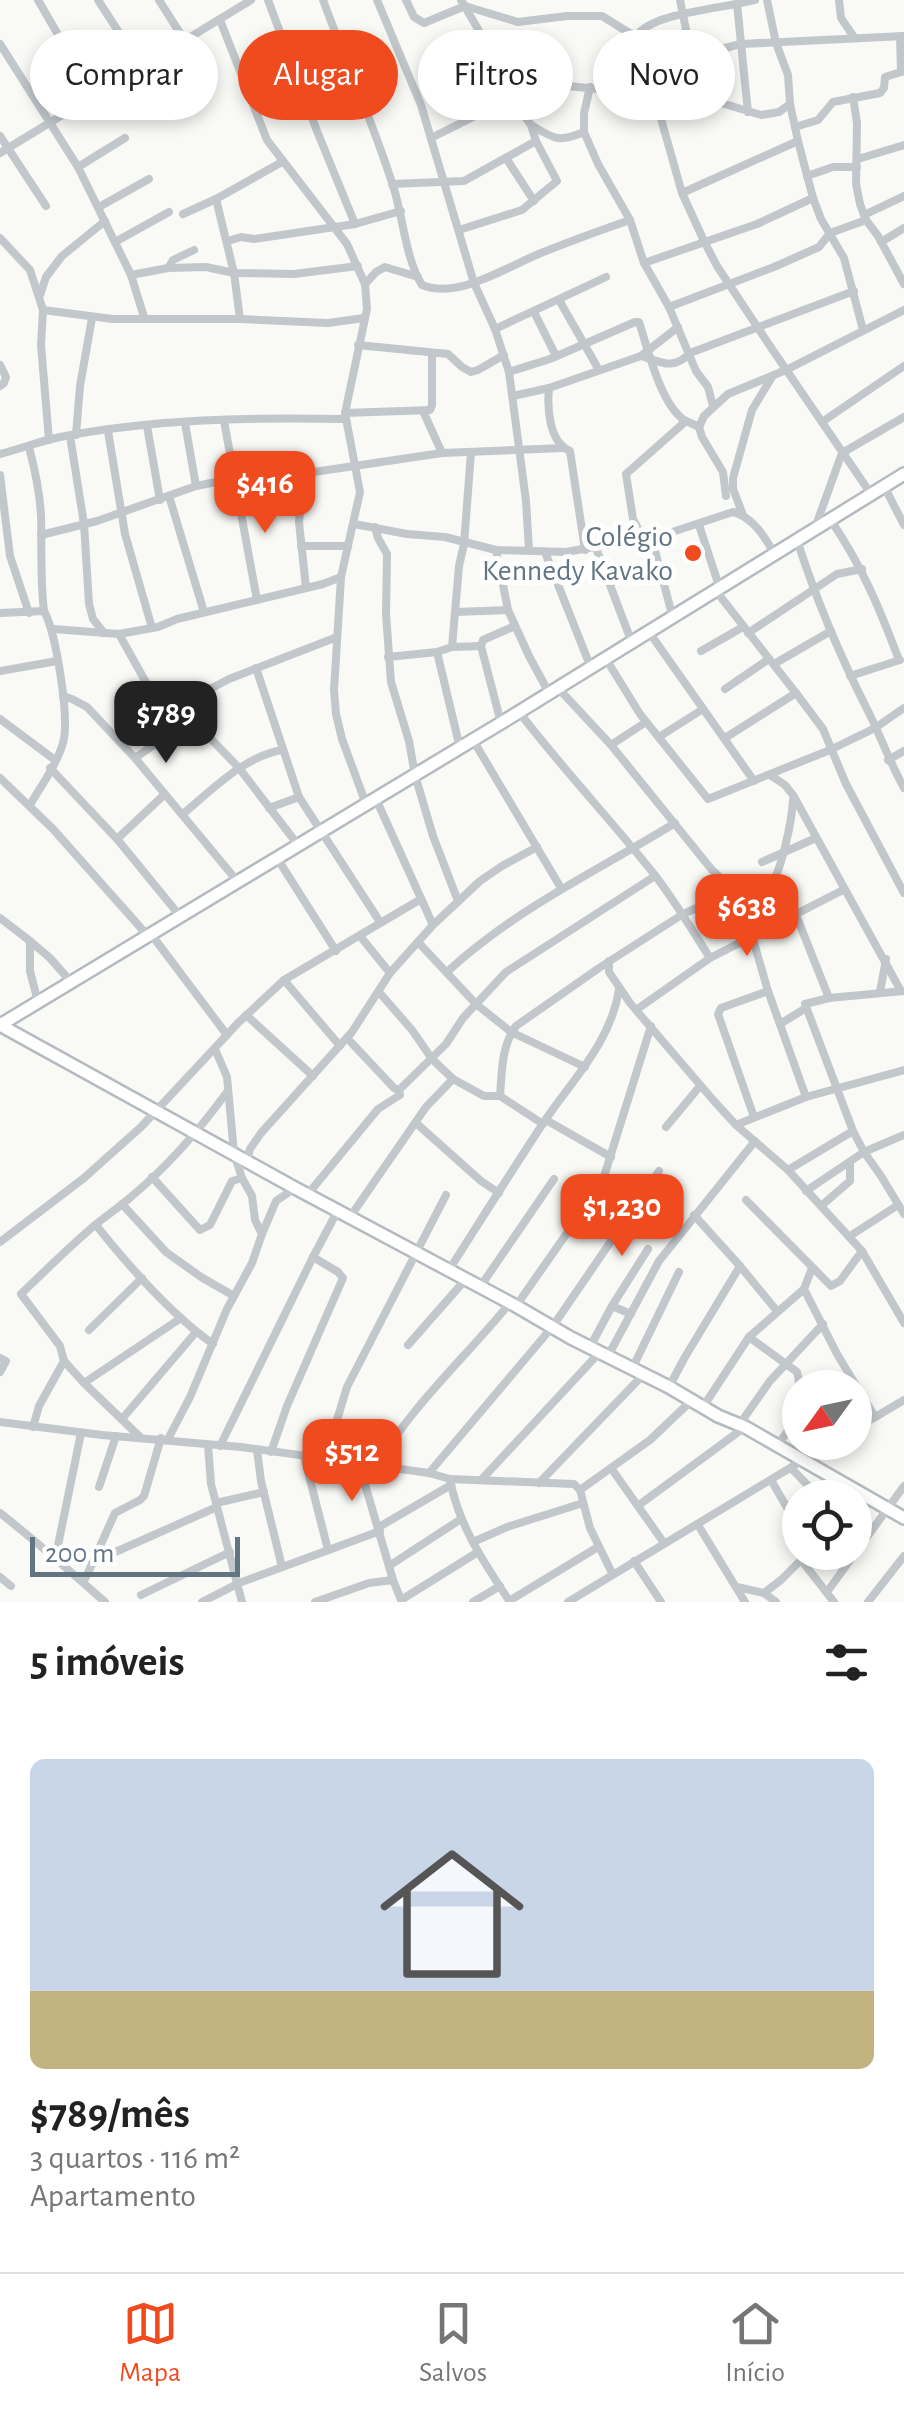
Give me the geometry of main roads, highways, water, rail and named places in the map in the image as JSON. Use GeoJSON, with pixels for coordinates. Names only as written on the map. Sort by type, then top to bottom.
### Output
{"type":"FeatureCollection","features":[{"type":"Feature","properties":{"kind":"place","name":"Colégio Kennedy Kavako"},"geometry":{"type":"Point","coordinates":[693,553]}}]}
